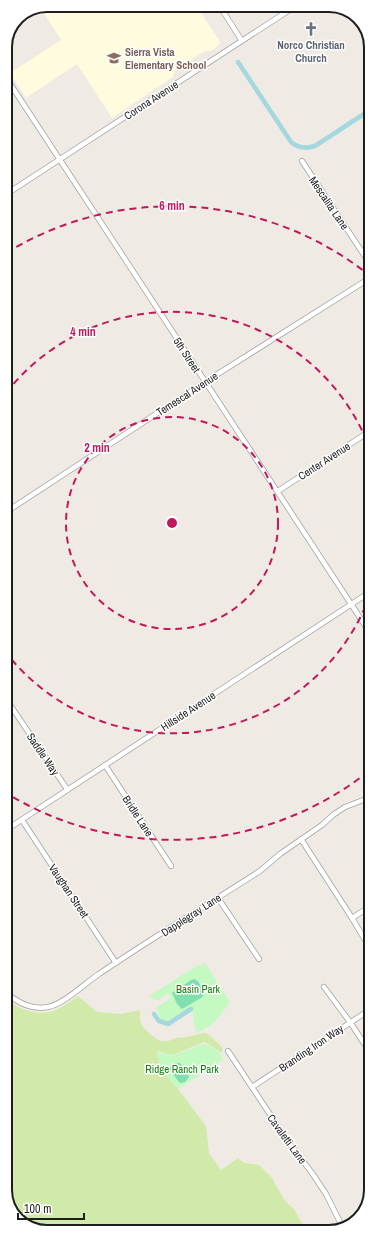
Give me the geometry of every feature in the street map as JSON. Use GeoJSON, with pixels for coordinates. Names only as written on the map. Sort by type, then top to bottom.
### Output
{"type":"FeatureCollection","features":[{"type":"Feature","properties":{"kind":"street"},"geometry":{"type":"LineString","coordinates":[[223,12],[242,41]]}},
{"type":"Feature","properties":{"kind":"street","name":"Corona Avenue"},"geometry":{"type":"LineString","coordinates":[[12,191],[286,12]]}},
{"type":"Feature","properties":{"kind":"street","name":"5th Street"},"geometry":{"type":"LineString","coordinates":[[12,87],[364,624]]}},
{"type":"Feature","properties":{"kind":"street","name":"Mescalita Lane"},"geometry":{"type":"LineString","coordinates":[[302,161],[364,255]]}},
{"type":"Feature","properties":{"kind":"street","name":"Temescal Avenue"},"geometry":{"type":"LineString","coordinates":[[12,508],[205,382],[364,282]]}},
{"type":"Feature","properties":{"kind":"street","name":"Center Avenue"},"geometry":{"type":"LineString","coordinates":[[278,491],[364,435]]}},
{"type":"Feature","properties":{"kind":"street","name":"Hillside Avenue"},"geometry":{"type":"LineString","coordinates":[[12,826],[364,596]]}},
{"type":"Feature","properties":{"kind":"street","name":"Saddle Way"},"geometry":{"type":"LineString","coordinates":[[12,708],[67,790]]}},
{"type":"Feature","properties":{"kind":"street","name":"Bridle Lane"},"geometry":{"type":"LineString","coordinates":[[105,766],[171,866]]}},
{"type":"Feature","properties":{"kind":"street","name":"Dapplegray Lane"},"geometry":{"type":"LineString","coordinates":[[12,998],[19,1003],[33,1007],[49,1007],[64,1000],[98,974],[260,871],[280,854],[322,825],[333,815],[346,807],[364,800]]}},
{"type":"Feature","properties":{"kind":"street","name":"Vaughan Street"},"geometry":{"type":"LineString","coordinates":[[22,820],[116,963]]}},
{"type":"Feature","properties":{"kind":"street"},"geometry":{"type":"LineString","coordinates":[[301,839],[364,938]]}},
{"type":"Feature","properties":{"kind":"street"},"geometry":{"type":"LineString","coordinates":[[218,898],[259,959]]}},
{"type":"Feature","properties":{"kind":"street"},"geometry":{"type":"LineString","coordinates":[[352,918],[364,910]]}},
{"type":"Feature","properties":{"kind":"street"},"geometry":{"type":"LineString","coordinates":[[324,987],[364,1043]]}},
{"type":"Feature","properties":{"kind":"street","name":"Branding Iron Way"},"geometry":{"type":"LineString","coordinates":[[252,1087],[364,1013]]}},
{"type":"Feature","properties":{"kind":"street","name":"Cavaletti Lane"},"geometry":{"type":"LineString","coordinates":[[228,1051],[289,1143],[326,1194],[340,1223]]}},
{"type":"Feature","properties":{"kind":"shaded area","name":"Sierra Vista Elementary School"},"geometry":{"type":"Polygon","coordinates":[[[201,12],[221,43],[211,51],[205,51],[175,70],[173,77],[112,118],[77,64],[26,98],[12,76],[12,72],[61,40],[43,13],[201,12]]]}},
{"type":"Feature","properties":{"kind":"green space","name":"Basin Park"},"geometry":{"type":"Polygon","coordinates":[[[205,963],[230,1002],[223,1012],[212,1024],[196,1033],[192,1008],[190,1007],[168,1021],[161,1020],[156,1008],[171,998],[168,993],[158,1000],[148,997],[198,965],[199,966],[205,963]]]}},
{"type":"Feature","properties":{"kind":"green space"},"geometry":{"type":"Polygon","coordinates":[[[194,979],[198,981],[204,995],[182,1009],[177,1004],[172,993],[194,979]]]}},
{"type":"Feature","properties":{"kind":"green space"},"geometry":{"type":"Polygon","coordinates":[[[78,996],[97,1012],[121,1014],[140,1010],[140,1021],[143,1027],[160,1041],[168,1041],[204,1033],[208,1034],[222,1047],[222,1053],[204,1042],[175,1054],[157,1051],[161,1069],[206,1126],[209,1153],[221,1170],[238,1158],[244,1163],[259,1165],[272,1178],[285,1201],[294,1209],[303,1225],[45,1225],[38,1224],[24,1216],[17,1207],[12,1194],[12,1003],[16,1006],[38,1013],[50,1012],[65,1005],[78,996]]]}},
{"type":"Feature","properties":{"kind":"green space","name":"Ridge Ranch Park"},"geometry":{"type":"Polygon","coordinates":[[[202,1044],[215,1048],[223,1060],[178,1089],[161,1069],[156,1052],[175,1054],[202,1044]]]}},
{"type":"Feature","properties":{"kind":"green space"},"geometry":{"type":"Polygon","coordinates":[[[175,1063],[180,1063],[188,1072],[189,1077],[185,1082],[180,1083],[170,1070],[170,1067],[175,1063]]]}},
{"type":"Feature","properties":{"kind":"waterway"},"geometry":{"type":"LineString","coordinates":[[238,62],[291,142],[299,147],[305,148],[315,146],[364,114]]}},
{"type":"Feature","properties":{"kind":"waterway"},"geometry":{"type":"LineString","coordinates":[[154,1014],[159,1021],[168,1024],[191,1009]]}},
{"type":"Feature","properties":{"kind":"place","name":"Norco Christian Church"},"geometry":{"type":"Point","coordinates":[311,29]}},
{"type":"Feature","properties":{"kind":"place","name":"Sierra Vista Elementary School"},"geometry":{"type":"Point","coordinates":[114,58]}}]}
